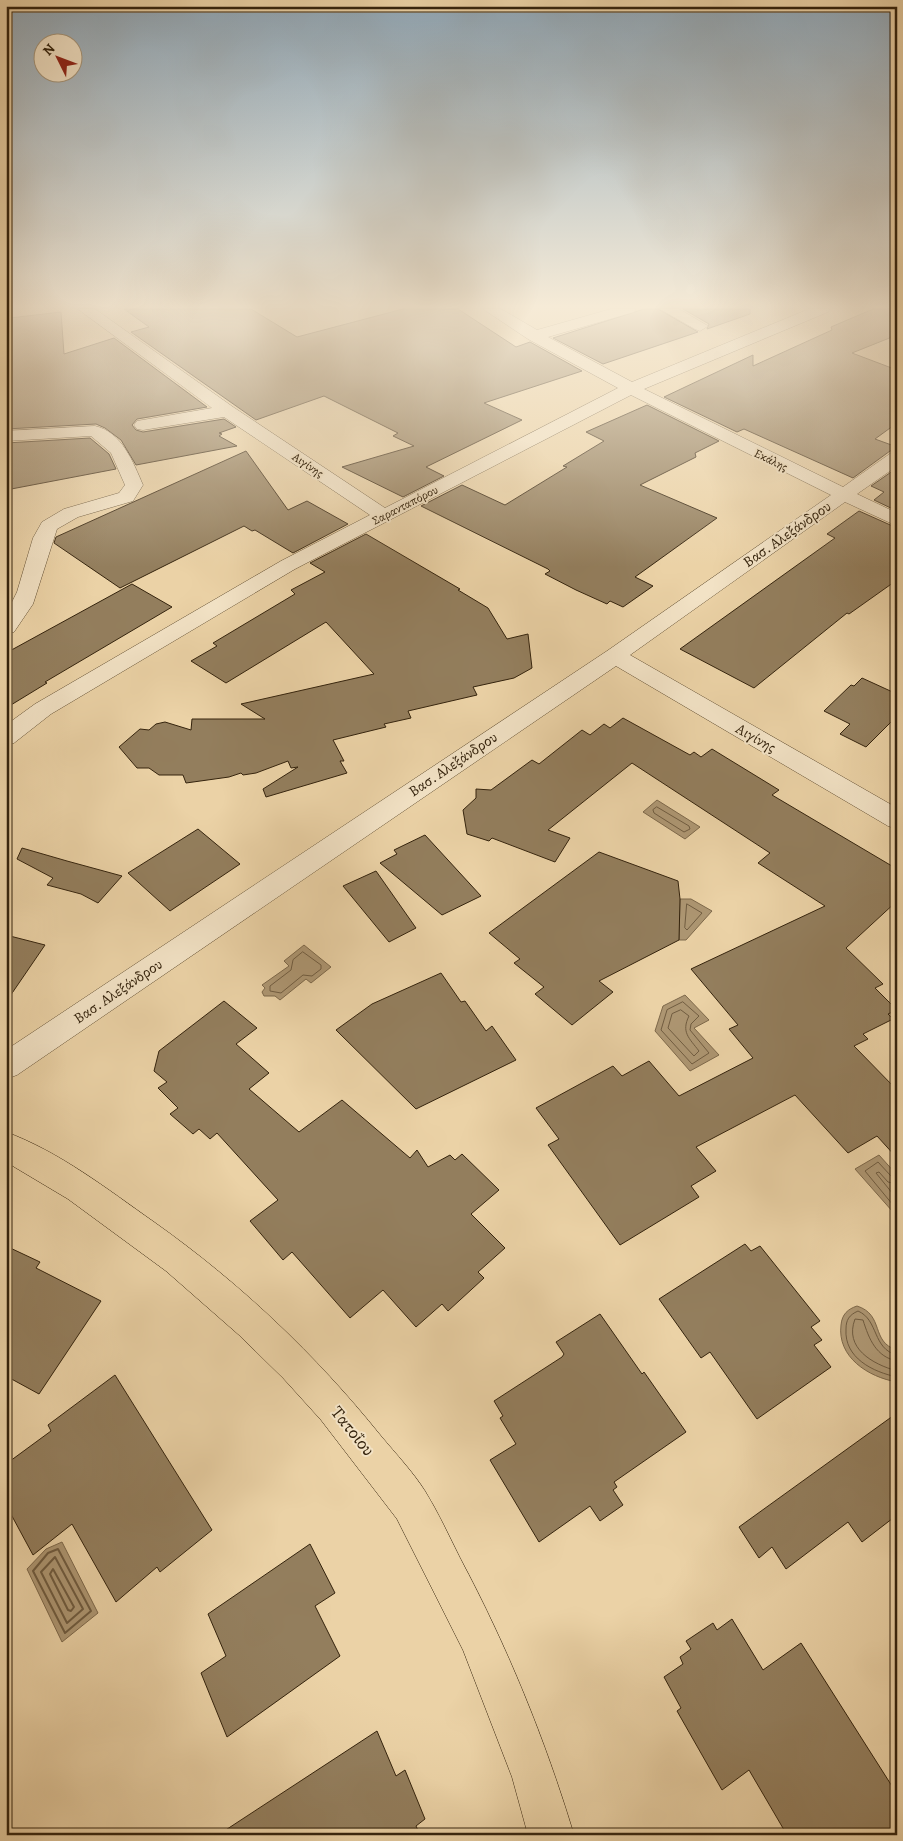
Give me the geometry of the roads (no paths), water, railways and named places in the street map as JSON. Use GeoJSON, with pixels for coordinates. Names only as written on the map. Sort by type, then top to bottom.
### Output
{"type":"FeatureCollection","features":[{"type":"Feature","properties":{"kind":"main road","name":"Τατοΐου"},"geometry":{"type":"LineString","coordinates":[[6,1146],[80,1188],[178,1259],[252,1322],[296,1365],[345,1420],[411,1504],[480,1639],[534,1777],[551,1835]]}},
{"type":"Feature","properties":{"kind":"street","name":"Αιγίνης"},"geometry":{"type":"LineString","coordinates":[[205,395],[384,516]]}},
{"type":"Feature","properties":{"kind":"street","name":"Σαρανταπόρου"},"geometry":{"type":"LineString","coordinates":[[6,737],[43,709],[288,565],[619,395]]}},
{"type":"Feature","properties":{"kind":"street","name":"Εκάλης"},"geometry":{"type":"LineString","coordinates":[[642,395],[897,520]]}},
{"type":"Feature","properties":{"kind":"street"},"geometry":{"type":"LineString","coordinates":[[143,425],[227,411]]}},
{"type":"Feature","properties":{"kind":"street"},"geometry":{"type":"LineString","coordinates":[[6,436],[95,432],[118,451],[134,485],[130,493],[119,500],[71,513],[49,526],[24,605],[16,618],[6,627]]}},
{"type":"Feature","properties":{"kind":"street","name":"Βασ. Αλεξάνδρου"},"geometry":{"type":"LineString","coordinates":[[6,1066],[615,656],[897,457]]}},
{"type":"Feature","properties":{"kind":"street","name":"Αιγίνης"},"geometry":{"type":"LineString","coordinates":[[615,656],[897,820]]}},
{"type":"Feature","properties":{"kind":"water"},"geometry":{"type":"Polygon","coordinates":[[[657,800],[700,827],[685,839],[643,812],[657,800]]]}},
{"type":"Feature","properties":{"kind":"water"},"geometry":{"type":"Polygon","coordinates":[[[680,899],[691,899],[712,911],[686,940],[679,940],[680,899]]]}},
{"type":"Feature","properties":{"kind":"water"},"geometry":{"type":"Polygon","coordinates":[[[304,945],[331,967],[311,983],[306,979],[280,1000],[275,996],[264,996],[262,992],[265,988],[262,985],[289,966],[284,961],[304,945]]]}},
{"type":"Feature","properties":{"kind":"water"},"geometry":{"type":"Polygon","coordinates":[[[685,995],[709,1020],[694,1028],[719,1055],[690,1071],[655,1031],[663,1006],[685,995]]]}},
{"type":"Feature","properties":{"kind":"water"},"geometry":{"type":"Polygon","coordinates":[[[879,1155],[897,1175],[897,1209],[893,1212],[855,1169],[879,1155]]]}},
{"type":"Feature","properties":{"kind":"water"},"geometry":{"type":"Polygon","coordinates":[[[857,1306],[866,1310],[871,1316],[883,1341],[897,1350],[897,1382],[865,1370],[849,1356],[844,1347],[841,1336],[843,1318],[848,1310],[857,1306]]]}},
{"type":"Feature","properties":{"kind":"water"},"geometry":{"type":"Polygon","coordinates":[[[62,1542],[98,1613],[62,1642],[27,1569],[46,1549],[62,1542]]]}}]}
